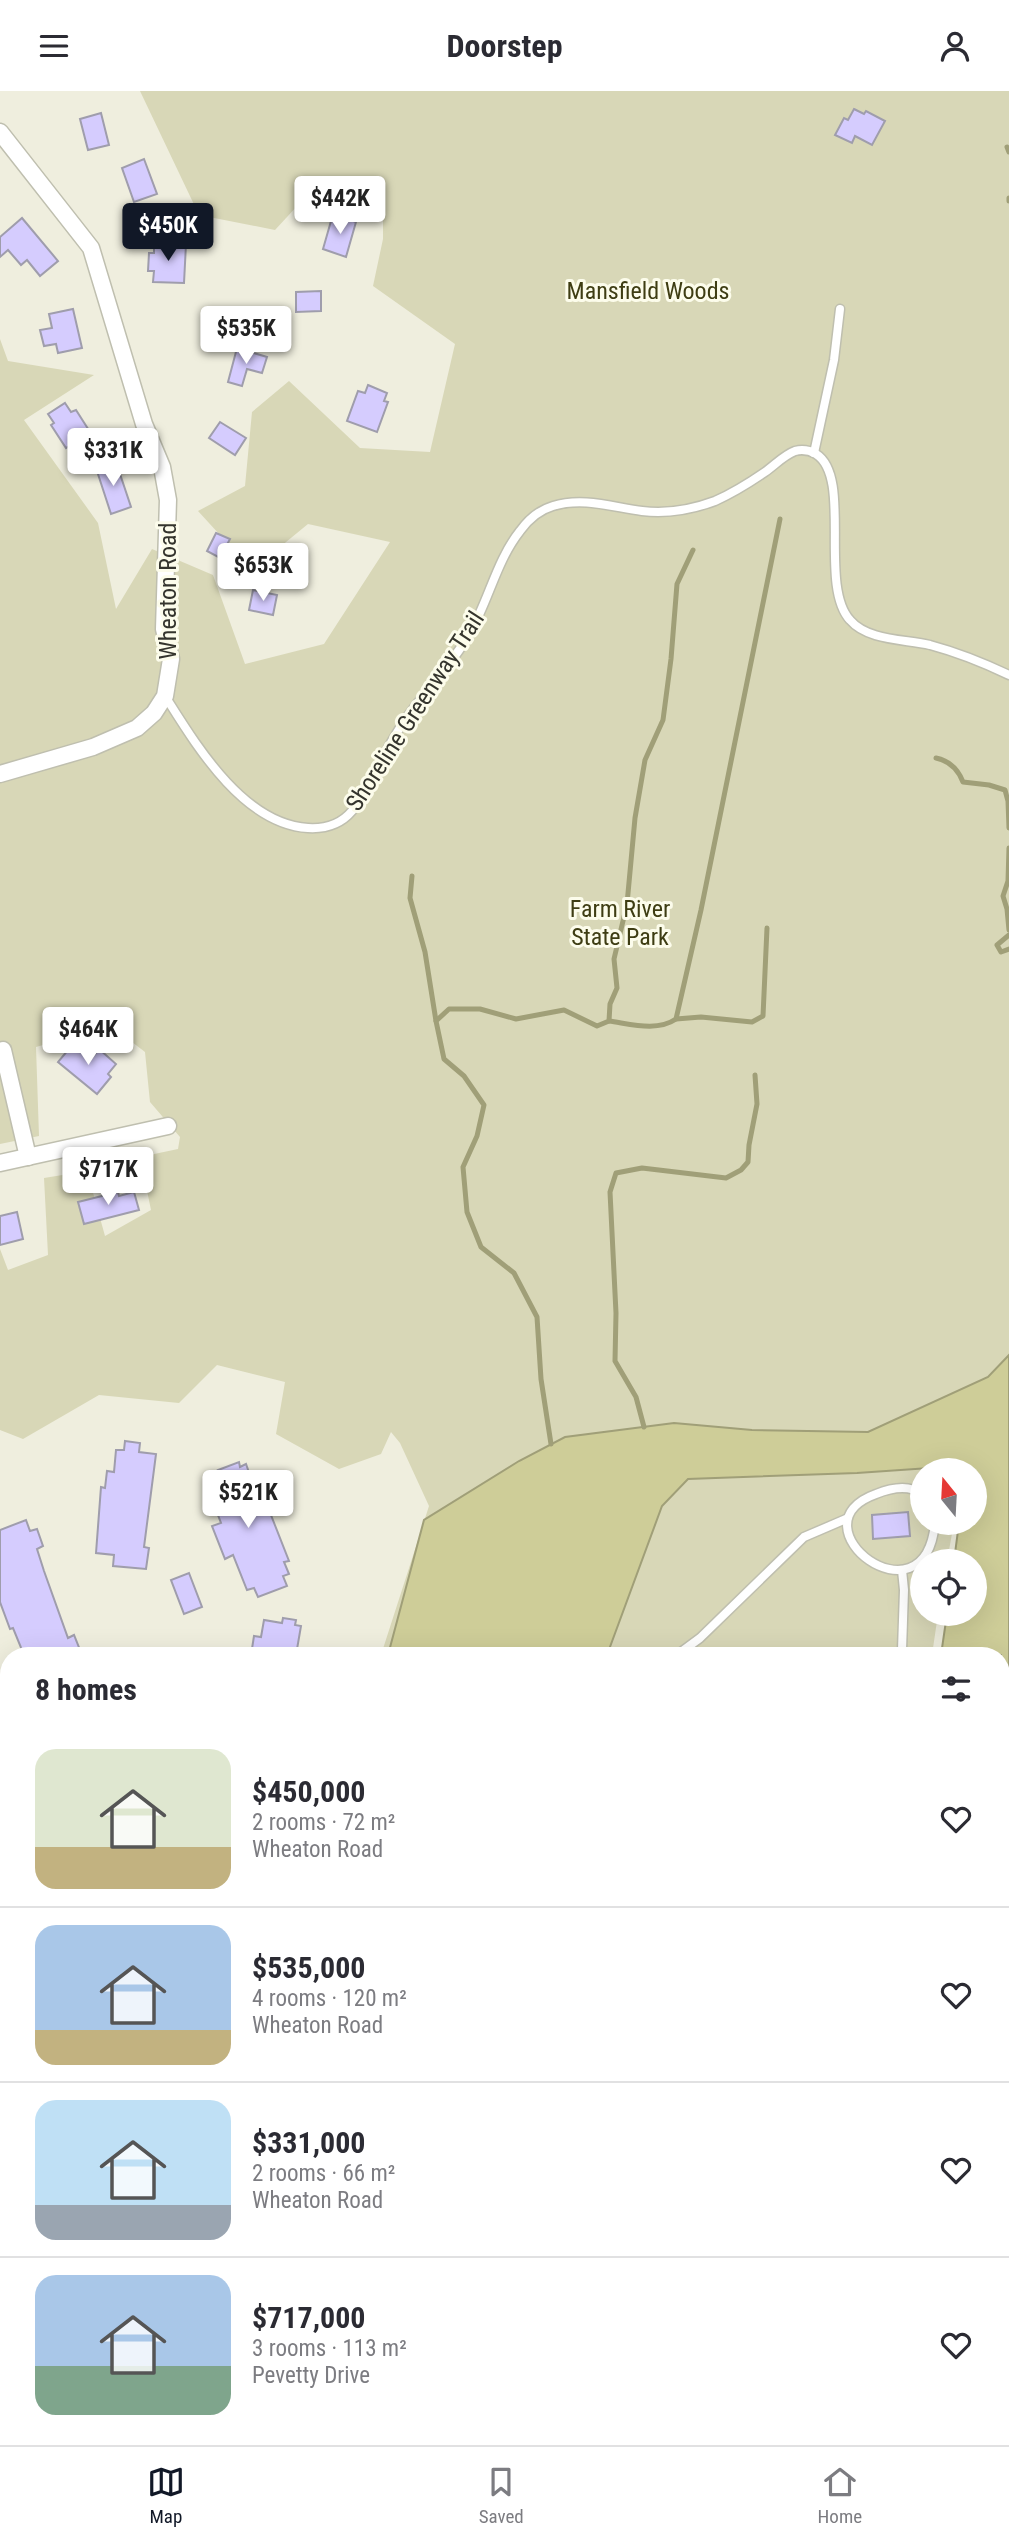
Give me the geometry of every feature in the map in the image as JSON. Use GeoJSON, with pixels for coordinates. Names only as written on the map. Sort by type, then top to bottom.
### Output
{"type":"FeatureCollection","features":[{"type":"Feature","properties":{"kind":"street","name":"Wheaton Road"},"geometry":{"type":"LineString","coordinates":[[0,132],[91,248],[144,424],[162,467],[168,500],[164,629],[171,659],[165,696],[154,713],[137,728],[93,747],[0,773]]}},
{"type":"Feature","properties":{"kind":"street"},"geometry":{"type":"LineString","coordinates":[[3,1050],[28,1157]]}},
{"type":"Feature","properties":{"kind":"street"},"geometry":{"type":"LineString","coordinates":[[0,1163],[168,1126]]}},
{"type":"Feature","properties":{"kind":"lane"},"geometry":{"type":"LineString","coordinates":[[840,309],[834,360],[816,454],[827,469],[834,503],[838,595],[851,621],[864,631],[950,651],[1009,675]]}},
{"type":"Feature","properties":{"kind":"lane","name":"Shoreline Greenway Trail"},"geometry":{"type":"LineString","coordinates":[[165,696],[206,759],[248,801],[293,827],[323,828],[341,822],[352,811],[405,720],[461,649],[518,533],[541,510],[563,504],[591,502],[643,511],[684,510],[732,493],[792,452],[807,450],[816,454]]}},
{"type":"Feature","properties":{"kind":"lane"},"geometry":{"type":"LineString","coordinates":[[910,1489],[900,1488],[876,1494],[854,1506],[846,1519],[846,1531],[860,1554],[872,1564],[883,1569],[902,1570],[920,1560],[926,1552],[931,1535]]}},
{"type":"Feature","properties":{"kind":"lane"},"geometry":{"type":"LineString","coordinates":[[688,1647],[804,1537],[846,1519]]}},
{"type":"Feature","properties":{"kind":"lane"},"geometry":{"type":"LineString","coordinates":[[902,1570],[902,1647]]}},
{"type":"Feature","properties":{"kind":"green space","name":"Farm River State Park"},"geometry":{"type":"Polygon","coordinates":[[[140,91],[1009,91],[1009,1355],[969,1458],[910,1458],[910,1535],[952,1535],[949,1549],[910,1549],[910,1626],[936,1626],[933,1647],[384,1647],[429,1506],[400,1443],[391,1432],[381,1454],[339,1469],[276,1434],[285,1382],[217,1365],[179,1403],[99,1395],[23,1439],[0,1430],[0,1249],[8,1270],[48,1255],[44,1178],[87,1171],[105,1236],[151,1210],[140,1157],[178,1149],[180,1137],[150,1102],[145,1052],[111,1026],[36,1047],[39,1136],[0,1144],[0,339],[8,361],[94,375],[24,420],[98,523],[116,609],[152,549],[213,575],[245,664],[324,644],[390,542],[308,524],[252,570],[198,511],[245,486],[252,412],[289,381],[360,448],[430,452],[455,344],[373,286],[383,239],[383,188],[299,204],[275,230],[199,215],[140,91]]]}},
{"type":"Feature","properties":{"kind":"shaded area"},"geometry":{"type":"Polygon","coordinates":[[[1009,1355],[1009,1647],[942,1647],[945,1626],[987,1626],[987,1549],[956,1549],[957,1535],[987,1535],[987,1458],[910,1458],[910,1469],[688,1479],[662,1506],[610,1647],[390,1647],[424,1520],[519,1461],[565,1437],[674,1423],[752,1430],[868,1432],[988,1377],[1009,1355]]]}},
{"type":"Feature","properties":{"kind":"building"},"geometry":{"type":"Polygon","coordinates":[[[854,109],[864,114],[866,111],[885,121],[872,145],[855,136],[852,143],[835,135],[844,118],[848,120],[854,109]]]}},
{"type":"Feature","properties":{"kind":"building"},"geometry":{"type":"Polygon","coordinates":[[[101,113],[109,145],[88,150],[80,119],[101,113]]]}},
{"type":"Feature","properties":{"kind":"building"},"geometry":{"type":"Polygon","coordinates":[[[144,159],[157,194],[134,202],[122,168],[144,159]]]}},
{"type":"Feature","properties":{"kind":"building"},"geometry":{"type":"Polygon","coordinates":[[[333,214],[356,222],[346,257],[323,249],[333,214]]]}},
{"type":"Feature","properties":{"kind":"building"},"geometry":{"type":"Polygon","coordinates":[[[22,218],[58,261],[40,276],[27,260],[21,265],[8,250],[0,257],[0,237],[22,218]]]}},
{"type":"Feature","properties":{"kind":"building"},"geometry":{"type":"Polygon","coordinates":[[[154,243],[186,244],[184,283],[153,282],[154,271],[148,271],[149,253],[154,253],[154,243]]]}},
{"type":"Feature","properties":{"kind":"building"},"geometry":{"type":"Polygon","coordinates":[[[321,291],[321,311],[296,312],[296,292],[321,291]]]}},
{"type":"Feature","properties":{"kind":"building"},"geometry":{"type":"Polygon","coordinates":[[[73,309],[82,348],[58,353],[56,344],[44,346],[40,330],[52,328],[49,314],[73,309]]]}},
{"type":"Feature","properties":{"kind":"building"},"geometry":{"type":"Polygon","coordinates":[[[237,348],[267,357],[262,373],[247,369],[242,386],[228,382],[237,348]]]}},
{"type":"Feature","properties":{"kind":"building"},"geometry":{"type":"Polygon","coordinates":[[[368,385],[387,393],[384,401],[388,402],[377,432],[347,421],[358,391],[365,393],[368,385]]]}},
{"type":"Feature","properties":{"kind":"building"},"geometry":{"type":"Polygon","coordinates":[[[65,403],[71,412],[76,410],[90,432],[66,448],[51,425],[54,423],[48,414],[65,403]]]}},
{"type":"Feature","properties":{"kind":"building"},"geometry":{"type":"Polygon","coordinates":[[[220,422],[246,438],[235,455],[209,438],[220,422]]]}},
{"type":"Feature","properties":{"kind":"building"},"geometry":{"type":"Polygon","coordinates":[[[116,462],[131,507],[111,514],[96,468],[116,462]]]}},
{"type":"Feature","properties":{"kind":"building"},"geometry":{"type":"Polygon","coordinates":[[[216,533],[230,539],[220,558],[207,551],[216,533]]]}},
{"type":"Feature","properties":{"kind":"building"},"geometry":{"type":"Polygon","coordinates":[[[253,590],[277,595],[273,615],[249,610],[253,590]]]}},
{"type":"Feature","properties":{"kind":"building"},"geometry":{"type":"Polygon","coordinates":[[[73,1044],[91,1059],[99,1049],[116,1064],[108,1074],[111,1077],[97,1094],[58,1062],[73,1044]]]}},
{"type":"Feature","properties":{"kind":"building"},"geometry":{"type":"Polygon","coordinates":[[[118,1192],[119,1196],[134,1192],[139,1210],[84,1224],[78,1202],[118,1192]]]}},
{"type":"Feature","properties":{"kind":"building"},"geometry":{"type":"Polygon","coordinates":[[[17,1212],[23,1239],[0,1245],[0,1216],[17,1212]]]}},
{"type":"Feature","properties":{"kind":"building"},"geometry":{"type":"Polygon","coordinates":[[[125,1441],[140,1443],[139,1452],[156,1454],[144,1547],[149,1548],[146,1569],[113,1566],[114,1555],[96,1553],[101,1487],[105,1488],[107,1471],[114,1472],[116,1450],[124,1450],[125,1441]]]}},
{"type":"Feature","properties":{"kind":"building"},"geometry":{"type":"Polygon","coordinates":[[[239,1462],[240,1467],[246,1464],[253,1484],[258,1482],[289,1561],[284,1562],[289,1574],[283,1576],[287,1586],[258,1597],[254,1588],[247,1590],[233,1555],[225,1559],[212,1526],[221,1523],[209,1492],[215,1490],[210,1477],[220,1473],[218,1470],[239,1462]]]}},
{"type":"Feature","properties":{"kind":"building"},"geometry":{"type":"Polygon","coordinates":[[[908,1512],[910,1536],[873,1539],[872,1515],[908,1512]]]}},
{"type":"Feature","properties":{"kind":"building"},"geometry":{"type":"Polygon","coordinates":[[[26,1520],[30,1531],[37,1529],[43,1546],[37,1549],[44,1571],[68,1638],[74,1635],[79,1647],[21,1647],[13,1628],[10,1629],[0,1602],[0,1530],[26,1520]]]}},
{"type":"Feature","properties":{"kind":"building"},"geometry":{"type":"Polygon","coordinates":[[[189,1573],[202,1607],[184,1614],[171,1580],[189,1573]]]}},
{"type":"Feature","properties":{"kind":"building"},"geometry":{"type":"Polygon","coordinates":[[[283,1618],[296,1620],[295,1625],[301,1626],[297,1647],[252,1647],[254,1636],[261,1637],[264,1620],[282,1623],[283,1618]]]}},
{"type":"Feature","properties":{"kind":"waterway"},"geometry":{"type":"LineString","coordinates":[[1007,147],[1009,152]]}},
{"type":"Feature","properties":{"kind":"waterway"},"geometry":{"type":"LineString","coordinates":[[609,1021],[652,1026],[676,1019],[701,910],[780,519]]}},
{"type":"Feature","properties":{"kind":"waterway"},"geometry":{"type":"LineString","coordinates":[[551,1444],[541,1379],[537,1317],[514,1273],[481,1247],[467,1212],[463,1167],[477,1136],[484,1105],[464,1076],[444,1059],[436,1021],[449,1009],[480,1009],[516,1019],[564,1010],[597,1026],[609,1021],[610,1004],[617,988],[614,959],[627,904],[635,818],[645,760],[663,720],[677,584],[693,550]]}},
{"type":"Feature","properties":{"kind":"waterway"},"geometry":{"type":"LineString","coordinates":[[936,758],[953,766],[963,782],[1005,790],[1009,828]]}},
{"type":"Feature","properties":{"kind":"waterway"},"geometry":{"type":"LineString","coordinates":[[1009,848],[1008,881],[1003,896],[1009,930]]}},
{"type":"Feature","properties":{"kind":"waterway"},"geometry":{"type":"LineString","coordinates":[[412,876],[410,898],[425,952],[436,1021]]}},
{"type":"Feature","properties":{"kind":"waterway"},"geometry":{"type":"LineString","coordinates":[[676,1019],[701,1017],[752,1022],[763,1016],[767,928]]}},
{"type":"Feature","properties":{"kind":"waterway"},"geometry":{"type":"LineString","coordinates":[[1009,935],[997,945],[1001,952],[1009,949]]}},
{"type":"Feature","properties":{"kind":"waterway"},"geometry":{"type":"LineString","coordinates":[[644,1427],[636,1397],[615,1361],[616,1313],[610,1192],[616,1173],[642,1168],[726,1178],[741,1170],[748,1162],[757,1104],[755,1075]]}},
{"type":"Feature","properties":{"kind":"park label","name":"Mansfield Woods"},"geometry":{"type":"Point","coordinates":[648,291]}}]}
